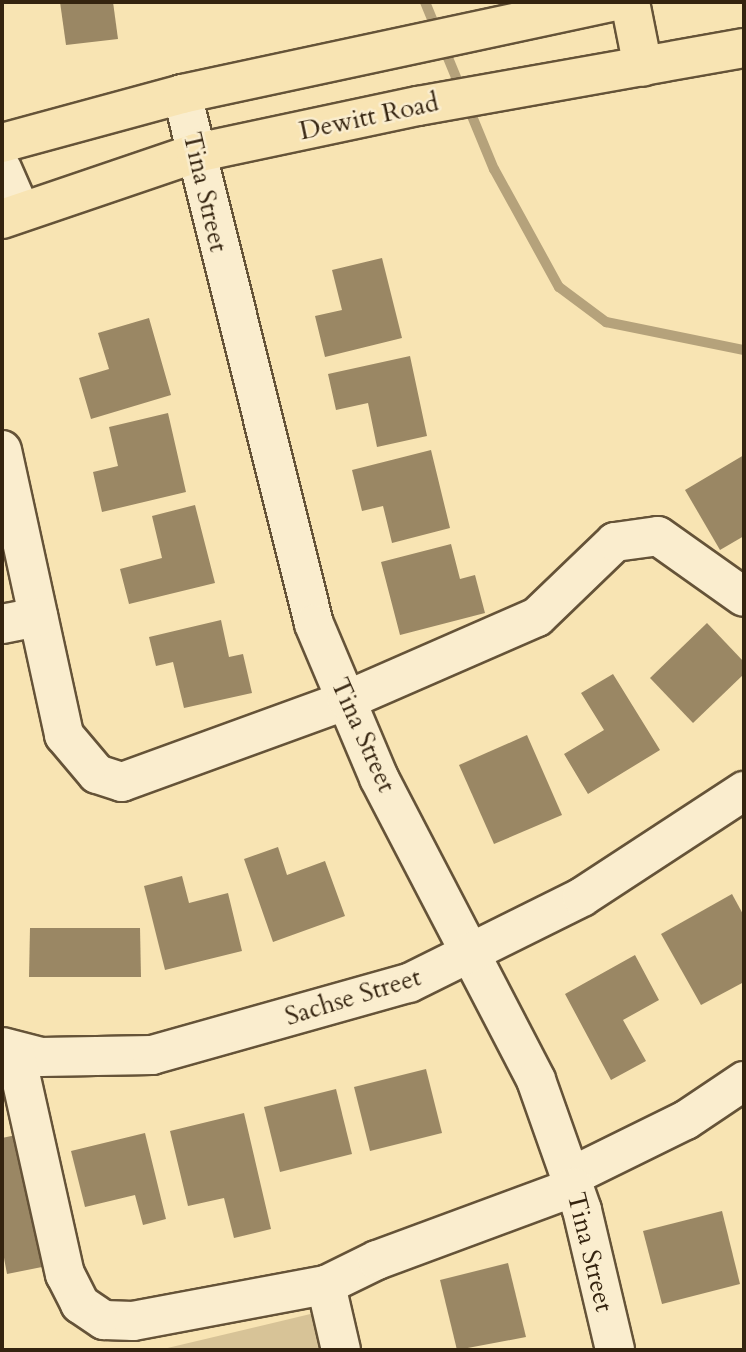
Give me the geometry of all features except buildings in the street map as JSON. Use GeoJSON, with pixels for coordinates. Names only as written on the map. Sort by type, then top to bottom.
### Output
{"type":"FeatureCollection","features":[{"type":"Feature","properties":{"kind":"main road"},"geometry":{"type":"LineString","coordinates":[[2,143],[181,94],[611,2]]}},
{"type":"Feature","properties":{"kind":"main road"},"geometry":{"type":"LineString","coordinates":[[630,2],[643,67]]}},
{"type":"Feature","properties":{"kind":"main road","name":"Dewitt Road"},"geometry":{"type":"LineString","coordinates":[[11,215],[196,153],[418,107],[744,48]]}},
{"type":"Feature","properties":{"kind":"street","name":"Tina Street"},"geometry":{"type":"LineString","coordinates":[[181,94],[314,624],[379,778],[472,952],[536,1080],[572,1182],[615,1350]]}},
{"type":"Feature","properties":{"kind":"street"},"geometry":{"type":"LineString","coordinates":[[2,169],[11,215]]}},
{"type":"Feature","properties":{"kind":"street"},"geometry":{"type":"LineString","coordinates":[[2,450],[20,621],[64,735],[97,774],[122,782],[347,700],[537,617],[615,542],[636,536],[657,536],[744,597]]}},
{"type":"Feature","properties":{"kind":"street","name":"Sachse Street"},"geometry":{"type":"LineString","coordinates":[[8,1049],[41,1057],[152,1055],[409,983],[582,897],[744,791]]}},
{"type":"Feature","properties":{"kind":"street"},"geometry":{"type":"LineString","coordinates":[[8,1049],[65,1275],[80,1304],[104,1320],[133,1321],[326,1285],[377,1260],[572,1182],[686,1120],[744,1081]]}},
{"type":"Feature","properties":{"kind":"street"},"geometry":{"type":"LineString","coordinates":[[326,1285],[341,1350]]}},
{"type":"Feature","properties":{"kind":"shaded area"},"geometry":{"type":"Polygon","coordinates":[[[323,1311],[332,1350],[159,1350],[323,1311]]]}},
{"type":"Feature","properties":{"kind":"waterway"},"geometry":{"type":"LineString","coordinates":[[425,2],[494,169],[559,287],[606,322],[744,350]]}}]}
